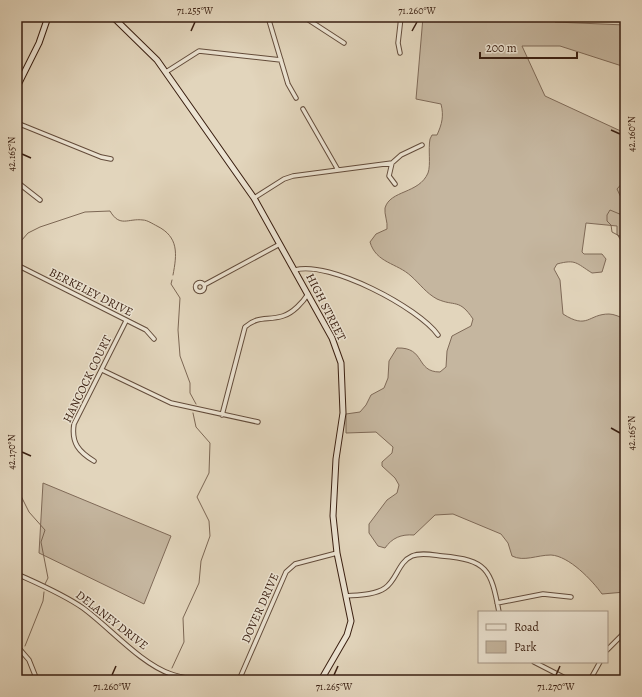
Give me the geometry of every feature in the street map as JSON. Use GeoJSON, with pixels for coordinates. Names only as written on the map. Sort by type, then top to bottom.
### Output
{"type":"FeatureCollection","features":[{"type":"Feature","properties":{"kind":"street"},"geometry":{"type":"LineString","coordinates":[[17,86],[18,80],[37,46],[48,17]]}},
{"type":"Feature","properties":{"kind":"street","name":"HIGH STREET"},"geometry":{"type":"LineString","coordinates":[[113,17],[145,47],[166,72],[254,198],[332,338],[341,363],[343,413],[336,459],[332,507],[337,553],[351,621],[349,630],[321,680]]}},
{"type":"Feature","properties":{"kind":"street"},"geometry":{"type":"LineString","coordinates":[[268,17],[288,84],[296,98]]}},
{"type":"Feature","properties":{"kind":"street"},"geometry":{"type":"LineString","coordinates":[[304,17],[344,43]]}},
{"type":"Feature","properties":{"kind":"street"},"geometry":{"type":"LineString","coordinates":[[400,53],[398,43],[401,17]]}},
{"type":"Feature","properties":{"kind":"street"},"geometry":{"type":"LineString","coordinates":[[166,72],[199,51],[281,60]]}},
{"type":"Feature","properties":{"kind":"street"},"geometry":{"type":"LineString","coordinates":[[303,109],[338,170]]}},
{"type":"Feature","properties":{"kind":"street"},"geometry":{"type":"LineString","coordinates":[[17,123],[101,158],[111,159]]}},
{"type":"Feature","properties":{"kind":"street"},"geometry":{"type":"LineString","coordinates":[[394,184],[389,176],[392,163],[401,154],[422,145]]}},
{"type":"Feature","properties":{"kind":"street"},"geometry":{"type":"LineString","coordinates":[[254,198],[284,179],[392,163]]}},
{"type":"Feature","properties":{"kind":"street"},"geometry":{"type":"LineString","coordinates":[[17,182],[40,200]]}},
{"type":"Feature","properties":{"kind":"street"},"geometry":{"type":"LineString","coordinates":[[204,285],[280,244]]}},
{"type":"Feature","properties":{"kind":"street","name":"BERKELEY DRIVE"},"geometry":{"type":"LineString","coordinates":[[17,266],[146,330],[154,339]]}},
{"type":"Feature","properties":{"kind":"street"},"geometry":{"type":"LineString","coordinates":[[295,270],[300,268],[326,272],[368,286],[422,318],[438,335]]}},
{"type":"Feature","properties":{"kind":"street"},"geometry":{"type":"LineString","coordinates":[[222,415],[246,328],[254,320],[285,315],[302,303],[308,294]]}},
{"type":"Feature","properties":{"kind":"street","name":"HANCOCK COURT"},"geometry":{"type":"LineString","coordinates":[[94,461],[82,453],[76,446],[73,433],[74,424],[126,321]]}},
{"type":"Feature","properties":{"kind":"street"},"geometry":{"type":"LineString","coordinates":[[102,370],[171,403],[258,422]]}},
{"type":"Feature","properties":{"kind":"street","name":"DOVER DRIVE"},"geometry":{"type":"LineString","coordinates":[[239,680],[286,572],[295,564],[337,553]]}},
{"type":"Feature","properties":{"kind":"street"},"geometry":{"type":"LineString","coordinates":[[346,596],[375,593],[384,590],[390,585],[408,558],[422,554],[465,558],[478,563],[489,574],[499,611]]}},
{"type":"Feature","properties":{"kind":"street","name":"DELANEY DRIVE"},"geometry":{"type":"LineString","coordinates":[[17,574],[72,600],[99,620],[142,657],[160,669],[170,674],[195,680]]}},
{"type":"Feature","properties":{"kind":"street"},"geometry":{"type":"LineString","coordinates":[[497,603],[543,594],[571,597]]}},
{"type":"Feature","properties":{"kind":"street"},"geometry":{"type":"LineString","coordinates":[[608,649],[625,632]]}},
{"type":"Feature","properties":{"kind":"street"},"geometry":{"type":"LineString","coordinates":[[17,646],[29,660],[36,680]]}},
{"type":"Feature","properties":{"kind":"street"},"geometry":{"type":"LineString","coordinates":[[536,663],[568,680]]}},
{"type":"Feature","properties":{"kind":"street"},"geometry":{"type":"LineString","coordinates":[[590,680],[599,663]]}},
{"type":"Feature","properties":{"kind":"green space"},"geometry":{"type":"Polygon","coordinates":[[[423,17],[554,17],[555,22],[625,25],[625,67],[560,46],[522,46],[545,96],[625,133],[625,247],[617,234],[617,226],[586,223],[582,252],[584,254],[602,254],[606,259],[602,272],[592,273],[579,264],[572,262],[557,264],[554,269],[560,280],[563,314],[578,321],[588,320],[596,316],[609,314],[625,319],[625,592],[602,594],[580,570],[558,556],[546,555],[517,558],[512,556],[508,543],[501,534],[453,514],[435,515],[414,535],[397,537],[385,548],[378,546],[369,533],[369,524],[387,500],[397,493],[399,485],[395,478],[382,466],[382,462],[392,453],[393,447],[376,432],[346,433],[346,414],[360,412],[366,405],[371,395],[384,388],[388,378],[389,361],[397,348],[412,351],[427,368],[432,371],[440,372],[446,367],[447,351],[452,336],[471,326],[473,319],[464,308],[433,297],[405,272],[382,259],[373,249],[370,242],[376,234],[387,229],[385,208],[388,202],[398,195],[412,189],[424,180],[428,173],[430,139],[432,135],[437,135],[441,124],[441,104],[416,99],[423,17]]]}},
{"type":"Feature","properties":{"kind":"green space"},"geometry":{"type":"Polygon","coordinates":[[[43,483],[171,536],[144,604],[39,553],[43,483]]]}},
{"type":"Feature","properties":{"kind":"waterway"},"geometry":{"type":"LineString","coordinates":[[625,180],[617,189],[625,206]]}},
{"type":"Feature","properties":{"kind":"waterway"},"geometry":{"type":"LineString","coordinates":[[625,207],[622,215],[610,210],[607,215],[607,221],[611,225],[612,232],[625,239]]}},
{"type":"Feature","properties":{"kind":"waterway"},"geometry":{"type":"LineString","coordinates":[[17,242],[21,241],[28,233],[40,227],[85,212],[110,211],[117,219],[121,221],[143,220],[164,230],[169,235],[175,247],[173,275]]}},
{"type":"Feature","properties":{"kind":"waterway"},"geometry":{"type":"LineString","coordinates":[[172,280],[171,284],[180,298],[178,330],[180,356],[190,383],[190,393],[196,404]]}},
{"type":"Feature","properties":{"kind":"waterway"},"geometry":{"type":"LineString","coordinates":[[172,668],[184,642],[183,618],[199,583],[201,561],[210,536],[209,521],[197,497],[209,473],[210,443],[196,427],[193,413]]}},
{"type":"Feature","properties":{"kind":"waterway"},"geometry":{"type":"LineString","coordinates":[[17,488],[29,512],[45,530],[41,542],[48,578],[45,584]]}},
{"type":"Feature","properties":{"kind":"waterway"},"geometry":{"type":"LineString","coordinates":[[25,646],[43,601],[44,592]]}},
{"type":"Feature","properties":{"kind":"waterway"},"geometry":{"type":"LineString","coordinates":[[17,668],[22,658]]}}]}
